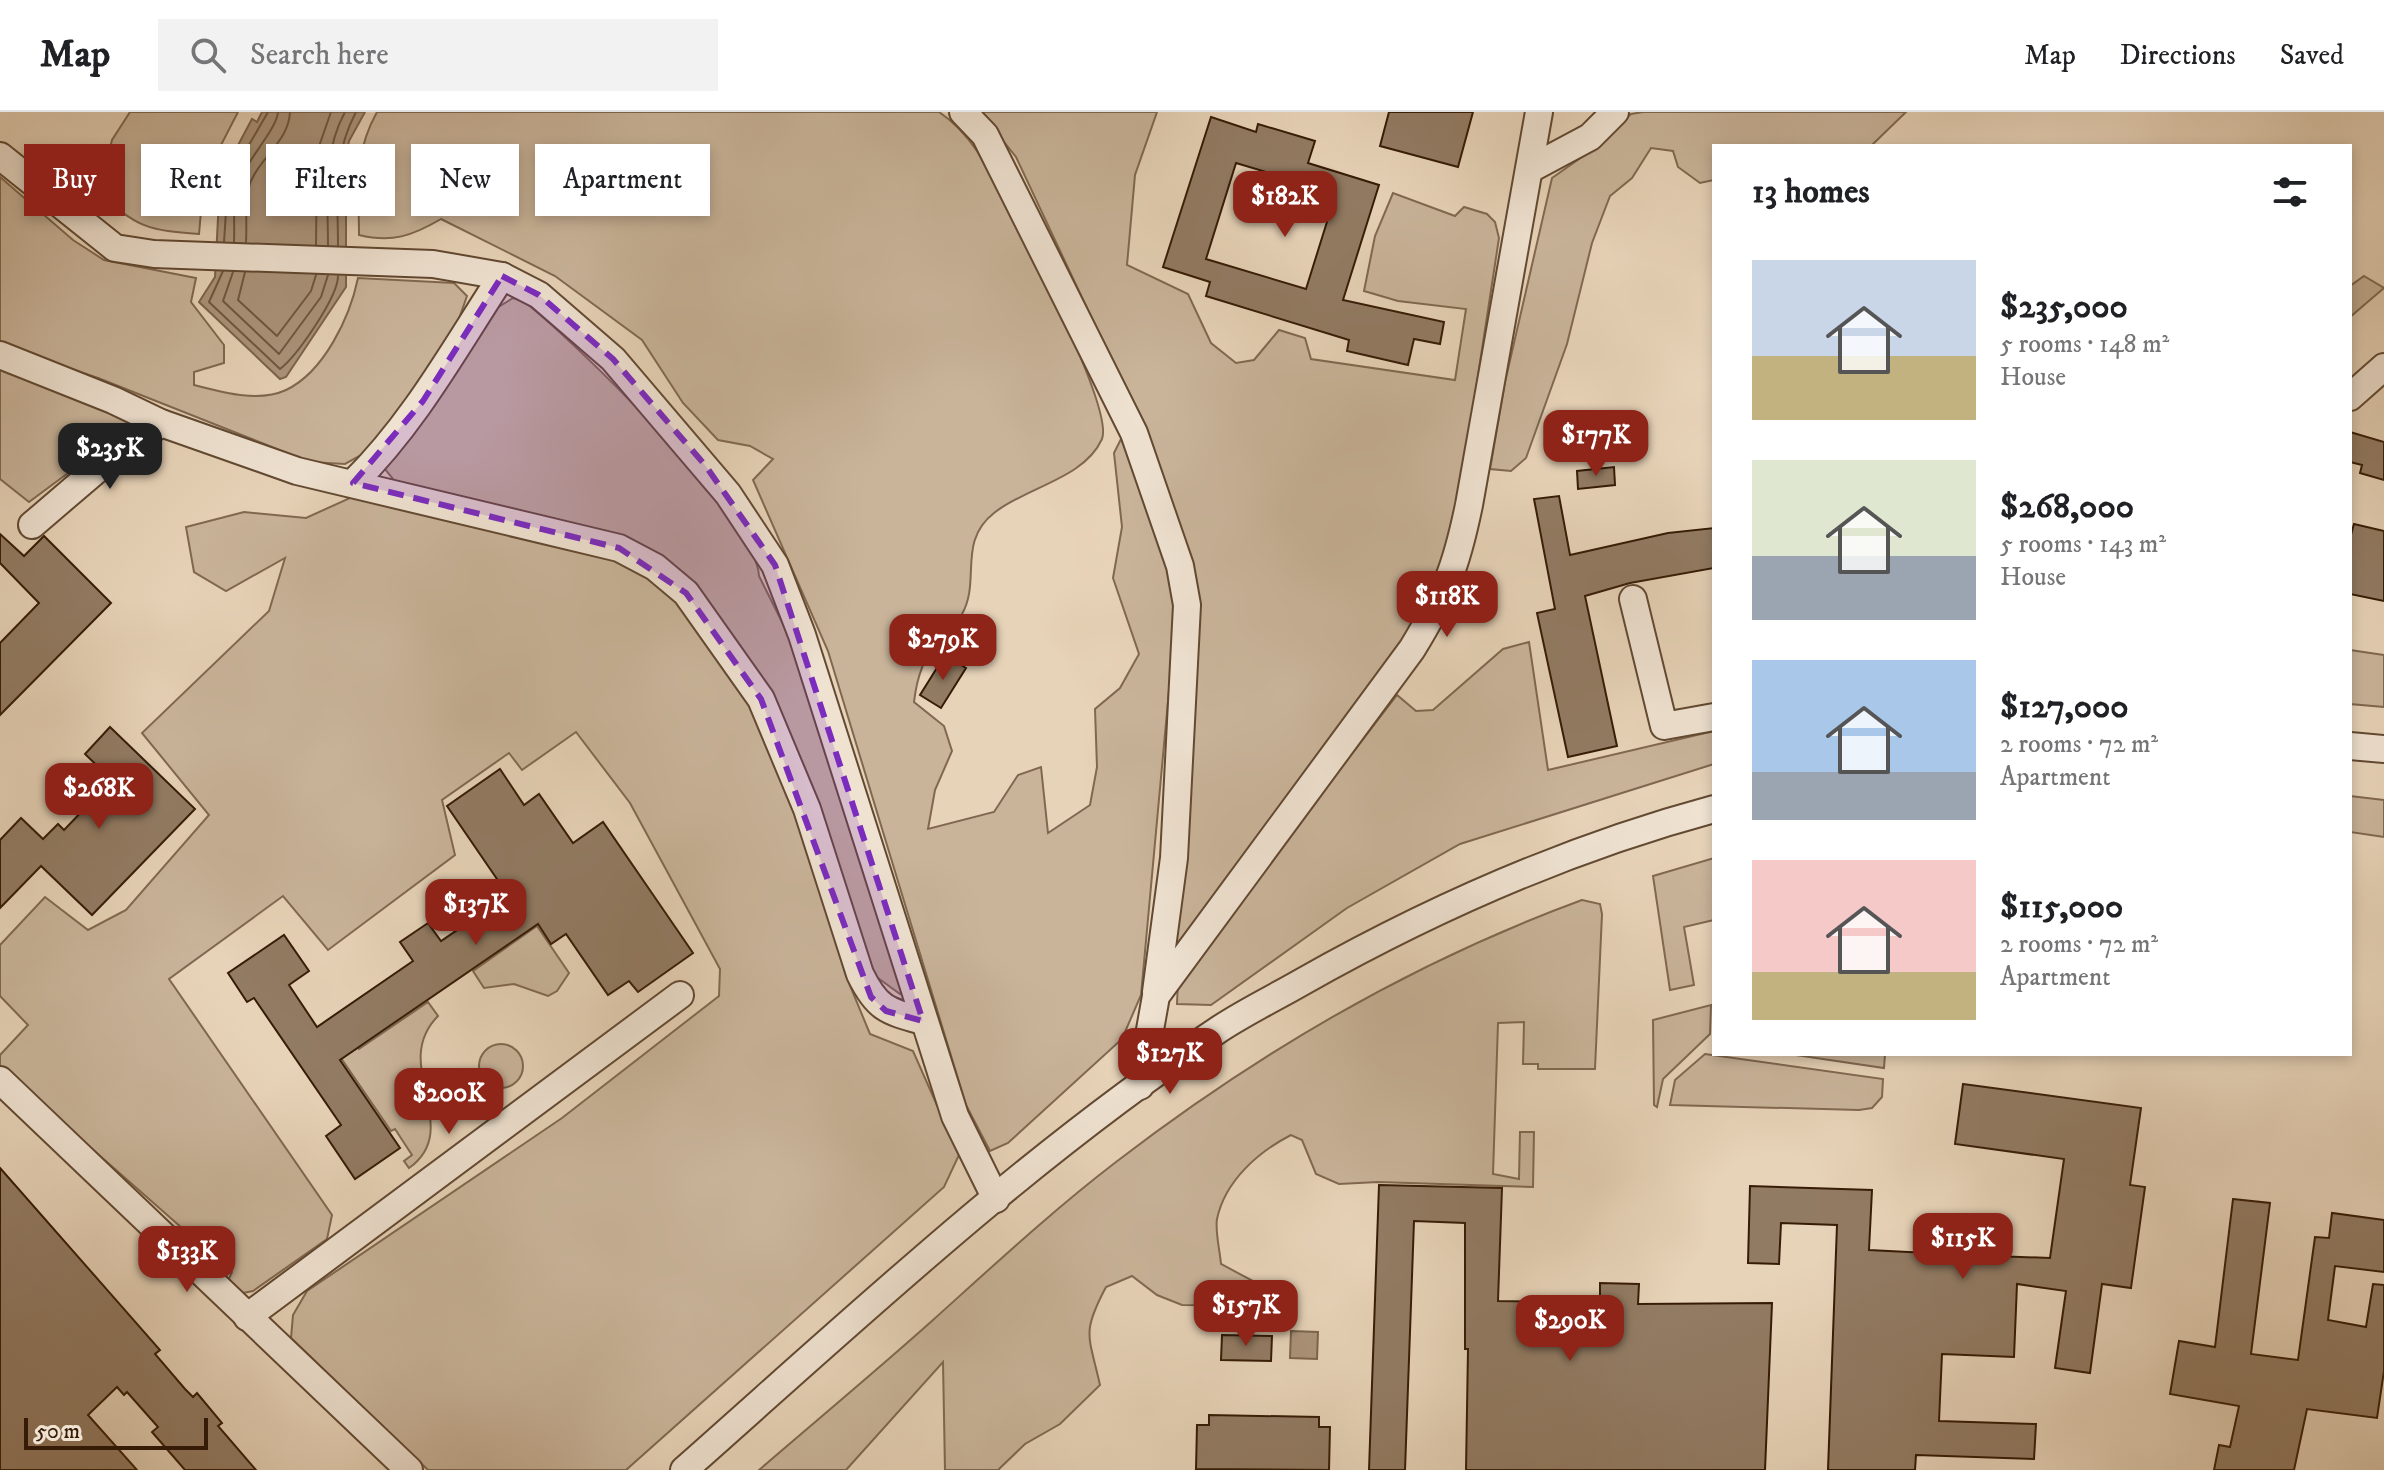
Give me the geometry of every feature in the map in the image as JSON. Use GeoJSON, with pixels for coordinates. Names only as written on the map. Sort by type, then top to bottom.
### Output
{"type":"FeatureCollection","features":[{"type":"Feature","properties":{"kind":"street"},"geometry":{"type":"LineString","coordinates":[[963,112],[985,135],[1134,433],[1180,566],[1187,605],[1174,858],[1156,996],[1140,1086]]}},
{"type":"Feature","properties":{"kind":"street"},"geometry":{"type":"LineString","coordinates":[[1156,996],[1412,649],[1444,597],[1459,555],[1469,505],[1532,168],[1539,112]]}},
{"type":"Feature","properties":{"kind":"street"},"geometry":{"type":"LineString","coordinates":[[1532,168],[1590,137],[1615,112]]}},
{"type":"Feature","properties":{"kind":"street"},"geometry":{"type":"LineString","coordinates":[[0,156],[115,248],[154,254],[433,264],[502,276],[539,295],[613,359],[728,494],[775,565],[802,635],[955,1116],[996,1199]]}},
{"type":"Feature","properties":{"kind":"street"},"geometry":{"type":"LineString","coordinates":[[353,483],[394,440],[416,411],[502,276]]}},
{"type":"Feature","properties":{"kind":"street"},"geometry":{"type":"LineString","coordinates":[[0,355],[113,400],[161,423],[297,471],[619,548],[655,567],[686,593],[761,699],[807,809],[860,974],[871,997],[886,1011],[923,1021]]}},
{"type":"Feature","properties":{"kind":"street"},"geometry":{"type":"LineString","coordinates":[[2352,395],[2384,367]]}},
{"type":"Feature","properties":{"kind":"street"},"geometry":{"type":"LineString","coordinates":[[32,525],[94,472],[161,423]]}},
{"type":"Feature","properties":{"kind":"street"},"geometry":{"type":"LineString","coordinates":[[1633,599],[1664,726],[1712,717]]}},
{"type":"Feature","properties":{"kind":"street"},"geometry":{"type":"LineString","coordinates":[[2352,746],[2384,749]]}},
{"type":"Feature","properties":{"kind":"street"},"geometry":{"type":"LineString","coordinates":[[684,1470],[996,1199],[1140,1086],[1223,1027],[1371,943],[1456,900],[1557,860],[1712,810]]}},
{"type":"Feature","properties":{"kind":"street"},"geometry":{"type":"LineString","coordinates":[[247,1317],[680,995]]}},
{"type":"Feature","properties":{"kind":"street"},"geometry":{"type":"LineString","coordinates":[[0,1080],[409,1470]]}},
{"type":"Feature","properties":{"kind":"highlighted area"},"geometry":{"type":"Polygon","coordinates":[[[502,276],[539,295],[613,359],[705,465],[775,565],[923,1021],[886,1011],[871,997],[761,699],[686,593],[619,548],[353,483],[423,401],[502,276]]]}},
{"type":"Feature","properties":{"kind":"shaded area"},"geometry":{"type":"Polygon","coordinates":[[[130,112],[238,112],[222,144],[141,144],[141,216],[201,216],[199,234],[155,229],[125,214],[125,144],[111,144],[130,112]]]}},
{"type":"Feature","properties":{"kind":"shaded area"},"geometry":{"type":"Polygon","coordinates":[[[377,112],[939,112],[960,129],[977,151],[1031,250],[1074,343],[1101,419],[1102,439],[1094,453],[1082,464],[1007,504],[983,524],[976,536],[970,588],[962,614],[930,652],[919,675],[915,693],[914,702],[944,726],[952,751],[935,790],[928,829],[994,812],[1018,775],[1041,767],[1048,833],[1090,805],[1097,767],[1095,709],[1120,688],[1139,654],[1113,578],[1122,527],[1114,453],[1121,439],[1140,476],[1175,583],[1175,625],[1141,995],[1122,1039],[1008,1143],[990,1151],[966,1105],[828,651],[753,480],[773,459],[750,446],[718,440],[683,403],[642,340],[555,276],[441,219],[421,230],[392,238],[359,235],[359,216],[395,216],[395,144],[364,144],[377,112]]]}},
{"type":"Feature","properties":{"kind":"shaded area"},"geometry":{"type":"Polygon","coordinates":[[[980,112],[1157,112],[1135,175],[1127,265],[1188,294],[1211,343],[1236,363],[1254,360],[1279,330],[1305,338],[1311,359],[1455,380],[1466,309],[1398,301],[1364,291],[1375,236],[1393,193],[1455,216],[1464,207],[1487,214],[1495,222],[1499,238],[1459,500],[1439,576],[1411,628],[1180,945],[1175,943],[1197,609],[1116,370],[1016,157],[980,112]]]}},
{"type":"Feature","properties":{"kind":"shaded area"},"geometry":{"type":"Polygon","coordinates":[[[1906,112],[1873,144],[1712,144],[1712,180],[1700,183],[1678,167],[1673,151],[1651,148],[1632,178],[1610,196],[1592,243],[1567,344],[1526,458],[1511,471],[1490,469],[1505,382],[1552,178],[1589,152],[1631,114],[1906,112]]]}},
{"type":"Feature","properties":{"kind":"shaded area"},"geometry":{"type":"Polygon","coordinates":[[[0,177],[24,198],[24,216],[45,216],[73,240],[104,260],[196,278],[191,302],[224,345],[224,363],[194,372],[194,385],[205,388],[264,396],[300,382],[323,357],[342,326],[358,278],[454,283],[467,296],[456,327],[374,448],[345,464],[310,462],[98,378],[0,345],[0,177]]]}},
{"type":"Feature","properties":{"kind":"shaded area"},"geometry":{"type":"Polygon","coordinates":[[[2364,276],[2384,288],[2352,315],[2352,285],[2364,276]]]}},
{"type":"Feature","properties":{"kind":"shaded area"},"geometry":{"type":"Polygon","coordinates":[[[513,298],[522,300],[580,351],[658,431],[728,514],[750,549],[759,576],[791,640],[904,987],[900,994],[871,973],[817,807],[658,560],[397,484],[384,468],[492,311],[513,298]]]}},
{"type":"Feature","properties":{"kind":"shaded area"},"geometry":{"type":"Polygon","coordinates":[[[0,365],[17,368],[134,424],[29,502],[0,479],[0,365]]]}},
{"type":"Feature","properties":{"kind":"shaded area"},"geometry":{"type":"Polygon","coordinates":[[[352,497],[616,558],[649,574],[678,597],[751,701],[799,819],[846,976],[870,1034],[913,1051],[959,1155],[944,1187],[626,1470],[428,1470],[291,1338],[293,1315],[307,1291],[562,1118],[719,996],[720,969],[630,803],[576,732],[522,770],[509,753],[442,800],[455,855],[328,950],[283,896],[169,979],[332,1215],[327,1239],[253,1291],[238,1294],[226,1285],[232,1272],[0,1068],[0,1055],[28,1025],[0,996],[0,945],[45,897],[88,930],[126,910],[209,815],[142,733],[269,611],[285,558],[226,591],[194,572],[186,527],[244,512],[306,518],[352,497]]]}},
{"type":"Feature","properties":{"kind":"shaded area"},"geometry":{"type":"Polygon","coordinates":[[[1529,642],[1548,770],[1712,731],[1712,765],[1460,844],[1347,908],[1211,1005],[1177,1004],[1178,980],[1397,695],[1416,711],[1433,710],[1503,649],[1529,642]]]}},
{"type":"Feature","properties":{"kind":"shaded area"},"geometry":{"type":"Polygon","coordinates":[[[2352,650],[2384,655],[2384,707],[2352,704],[2352,650]]]}},
{"type":"Feature","properties":{"kind":"shaded area"},"geometry":{"type":"Polygon","coordinates":[[[2352,796],[2384,800],[2384,837],[2352,832],[2352,796]]]}},
{"type":"Feature","properties":{"kind":"shaded area"},"geometry":{"type":"Polygon","coordinates":[[[1712,859],[1712,920],[1684,927],[1694,985],[1670,990],[1653,876],[1712,859]]]}},
{"type":"Feature","properties":{"kind":"shaded area"},"geometry":{"type":"Polygon","coordinates":[[[1582,900],[1600,904],[1602,914],[1595,1069],[1538,1069],[1538,1064],[1523,1064],[1524,1022],[1498,1023],[1493,1174],[1519,1179],[1520,1132],[1534,1132],[1533,1187],[1378,1182],[1339,1184],[1316,1174],[1302,1140],[1291,1135],[1255,1159],[1235,1180],[1217,1219],[1221,1264],[1281,1296],[1268,1306],[1182,1305],[1157,1295],[1132,1276],[1106,1287],[1090,1325],[1090,1344],[1100,1385],[1060,1424],[1025,1444],[998,1470],[945,1470],[943,1362],[846,1470],[759,1470],[1069,1200],[1225,1083],[1339,1013],[1398,981],[1519,925],[1582,900]]]}},
{"type":"Feature","properties":{"kind":"shaded area"},"geometry":{"type":"Polygon","coordinates":[[[537,926],[569,973],[557,991],[548,996],[514,984],[484,988],[473,971],[537,926]]]}},
{"type":"Feature","properties":{"kind":"shaded area"},"geometry":{"type":"Polygon","coordinates":[[[428,1002],[438,1016],[425,1035],[421,1055],[430,1134],[424,1152],[409,1168],[404,1161],[412,1155],[395,1129],[391,1131],[330,1042],[346,1031],[359,1049],[428,1002]]]}},
{"type":"Feature","properties":{"kind":"shaded area"},"geometry":{"type":"Polygon","coordinates":[[[1711,1005],[1710,1034],[1663,1079],[1657,1107],[1654,1105],[1653,1020],[1711,1005]]]}},
{"type":"Feature","properties":{"kind":"shaded area"},"geometry":{"type":"Polygon","coordinates":[[[501,1044],[516,1051],[523,1066],[516,1081],[501,1088],[486,1081],[479,1066],[486,1051],[501,1044]]]}},
{"type":"Feature","properties":{"kind":"shaded area"},"geometry":{"type":"Polygon","coordinates":[[[1705,1054],[1883,1079],[1882,1097],[1872,1108],[1859,1110],[1670,1105],[1675,1080],[1705,1054]]]}},
{"type":"Feature","properties":{"kind":"shaded area"},"geometry":{"type":"Polygon","coordinates":[[[1803,1056],[1885,1056],[1884,1068],[1803,1056]]]}},
{"type":"Feature","properties":{"kind":"water"},"geometry":{"type":"Polygon","coordinates":[[[262,112],[365,112],[348,144],[266,144],[266,216],[346,216],[346,287],[286,377],[280,379],[199,302],[215,277],[218,216],[250,216],[250,144],[239,144],[252,119],[257,122],[262,112]]]}},
{"type":"Feature","properties":{"kind":"water"},"geometry":{"type":"Polygon","coordinates":[[[1291,1331],[1318,1332],[1317,1359],[1290,1358],[1291,1331]]]}},
{"type":"Feature","properties":{"kind":"building"},"geometry":{"type":"Polygon","coordinates":[[[1389,112],[1473,112],[1458,167],[1380,146],[1389,112]]]}},
{"type":"Feature","properties":{"kind":"building"},"geometry":{"type":"Polygon","coordinates":[[[1211,117],[1256,132],[1258,124],[1315,141],[1308,163],[1379,185],[1343,300],[1444,322],[1440,344],[1414,339],[1408,365],[1347,351],[1349,340],[1206,296],[1210,282],[1163,267],[1211,117]],[[1236,163],[1206,259],[1306,289],[1336,193],[1236,163]]]}},
{"type":"Feature","properties":{"kind":"building"},"geometry":{"type":"Polygon","coordinates":[[[2352,433],[2384,442],[2384,480],[2360,473],[2362,465],[2352,462],[2352,433]]]}},
{"type":"Feature","properties":{"kind":"building"},"geometry":{"type":"Polygon","coordinates":[[[1614,467],[1615,485],[1578,489],[1577,471],[1614,467]]]}},
{"type":"Feature","properties":{"kind":"building"},"geometry":{"type":"Polygon","coordinates":[[[1559,496],[1570,555],[1668,533],[1712,528],[1712,568],[1630,583],[1585,596],[1617,746],[1568,757],[1537,613],[1555,609],[1534,499],[1559,496]]]}},
{"type":"Feature","properties":{"kind":"building"},"geometry":{"type":"Polygon","coordinates":[[[2354,524],[2384,531],[2384,601],[2352,594],[2354,524]]]}},
{"type":"Feature","properties":{"kind":"building"},"geometry":{"type":"Polygon","coordinates":[[[0,534],[24,556],[44,536],[111,603],[0,715],[0,643],[39,603],[0,563],[0,534]]]}},
{"type":"Feature","properties":{"kind":"building"},"geometry":{"type":"Polygon","coordinates":[[[945,655],[966,668],[941,708],[920,695],[945,655]]]}},
{"type":"Feature","properties":{"kind":"building"},"geometry":{"type":"Polygon","coordinates":[[[110,727],[195,809],[92,915],[41,866],[0,908],[0,840],[21,818],[43,839],[58,824],[64,830],[112,780],[85,754],[110,727]]]}},
{"type":"Feature","properties":{"kind":"building"},"geometry":{"type":"Polygon","coordinates":[[[500,769],[524,805],[539,794],[573,843],[603,822],[693,953],[638,992],[629,981],[608,995],[566,934],[551,944],[538,924],[340,1060],[400,1148],[355,1179],[326,1136],[341,1125],[254,998],[247,1002],[228,973],[284,935],[309,971],[289,985],[317,1027],[413,961],[400,942],[428,923],[441,941],[498,902],[489,890],[499,882],[447,806],[500,769]]]}},
{"type":"Feature","properties":{"kind":"building"},"geometry":{"type":"Polygon","coordinates":[[[1963,1084],[2141,1108],[2130,1185],[2145,1187],[2131,1288],[2102,1284],[2090,1373],[2055,1368],[2066,1291],[2017,1284],[2014,1357],[1942,1354],[1939,1421],[2036,1424],[2034,1459],[1916,1455],[1915,1470],[1828,1470],[1837,1225],[1781,1223],[1779,1264],[1748,1263],[1750,1186],[1872,1190],[1869,1250],[1928,1253],[1929,1229],[1968,1231],[1967,1255],[2050,1258],[2064,1159],[1955,1144],[1963,1084]]]}},
{"type":"Feature","properties":{"kind":"building"},"geometry":{"type":"Polygon","coordinates":[[[0,1168],[160,1350],[155,1354],[185,1389],[193,1397],[197,1393],[222,1423],[218,1426],[256,1470],[185,1470],[152,1432],[158,1427],[127,1392],[124,1395],[117,1387],[88,1415],[137,1470],[0,1470],[0,1168]]]}},
{"type":"Feature","properties":{"kind":"building"},"geometry":{"type":"Polygon","coordinates":[[[1379,1185],[1502,1188],[1498,1301],[1600,1303],[1600,1283],[1639,1284],[1638,1304],[1772,1303],[1765,1470],[1466,1470],[1468,1349],[1465,1349],[1465,1223],[1414,1221],[1405,1470],[1369,1470],[1379,1185]]]}},
{"type":"Feature","properties":{"kind":"building"},"geometry":{"type":"Polygon","coordinates":[[[2233,1199],[2270,1203],[2251,1354],[2298,1360],[2315,1237],[2329,1238],[2332,1213],[2384,1220],[2384,1272],[2335,1266],[2328,1320],[2366,1327],[2373,1284],[2384,1285],[2384,1371],[2377,1418],[2307,1409],[2294,1470],[2214,1470],[2219,1445],[2230,1447],[2239,1406],[2170,1394],[2179,1341],[2215,1347],[2233,1199]]]}},
{"type":"Feature","properties":{"kind":"building"},"geometry":{"type":"Polygon","coordinates":[[[1222,1335],[1272,1336],[1271,1361],[1221,1360],[1222,1335]]]}},
{"type":"Feature","properties":{"kind":"building"},"geometry":{"type":"Polygon","coordinates":[[[1209,1415],[1319,1417],[1319,1427],[1330,1427],[1329,1470],[1196,1469],[1197,1425],[1209,1425],[1209,1415]]]}}]}
